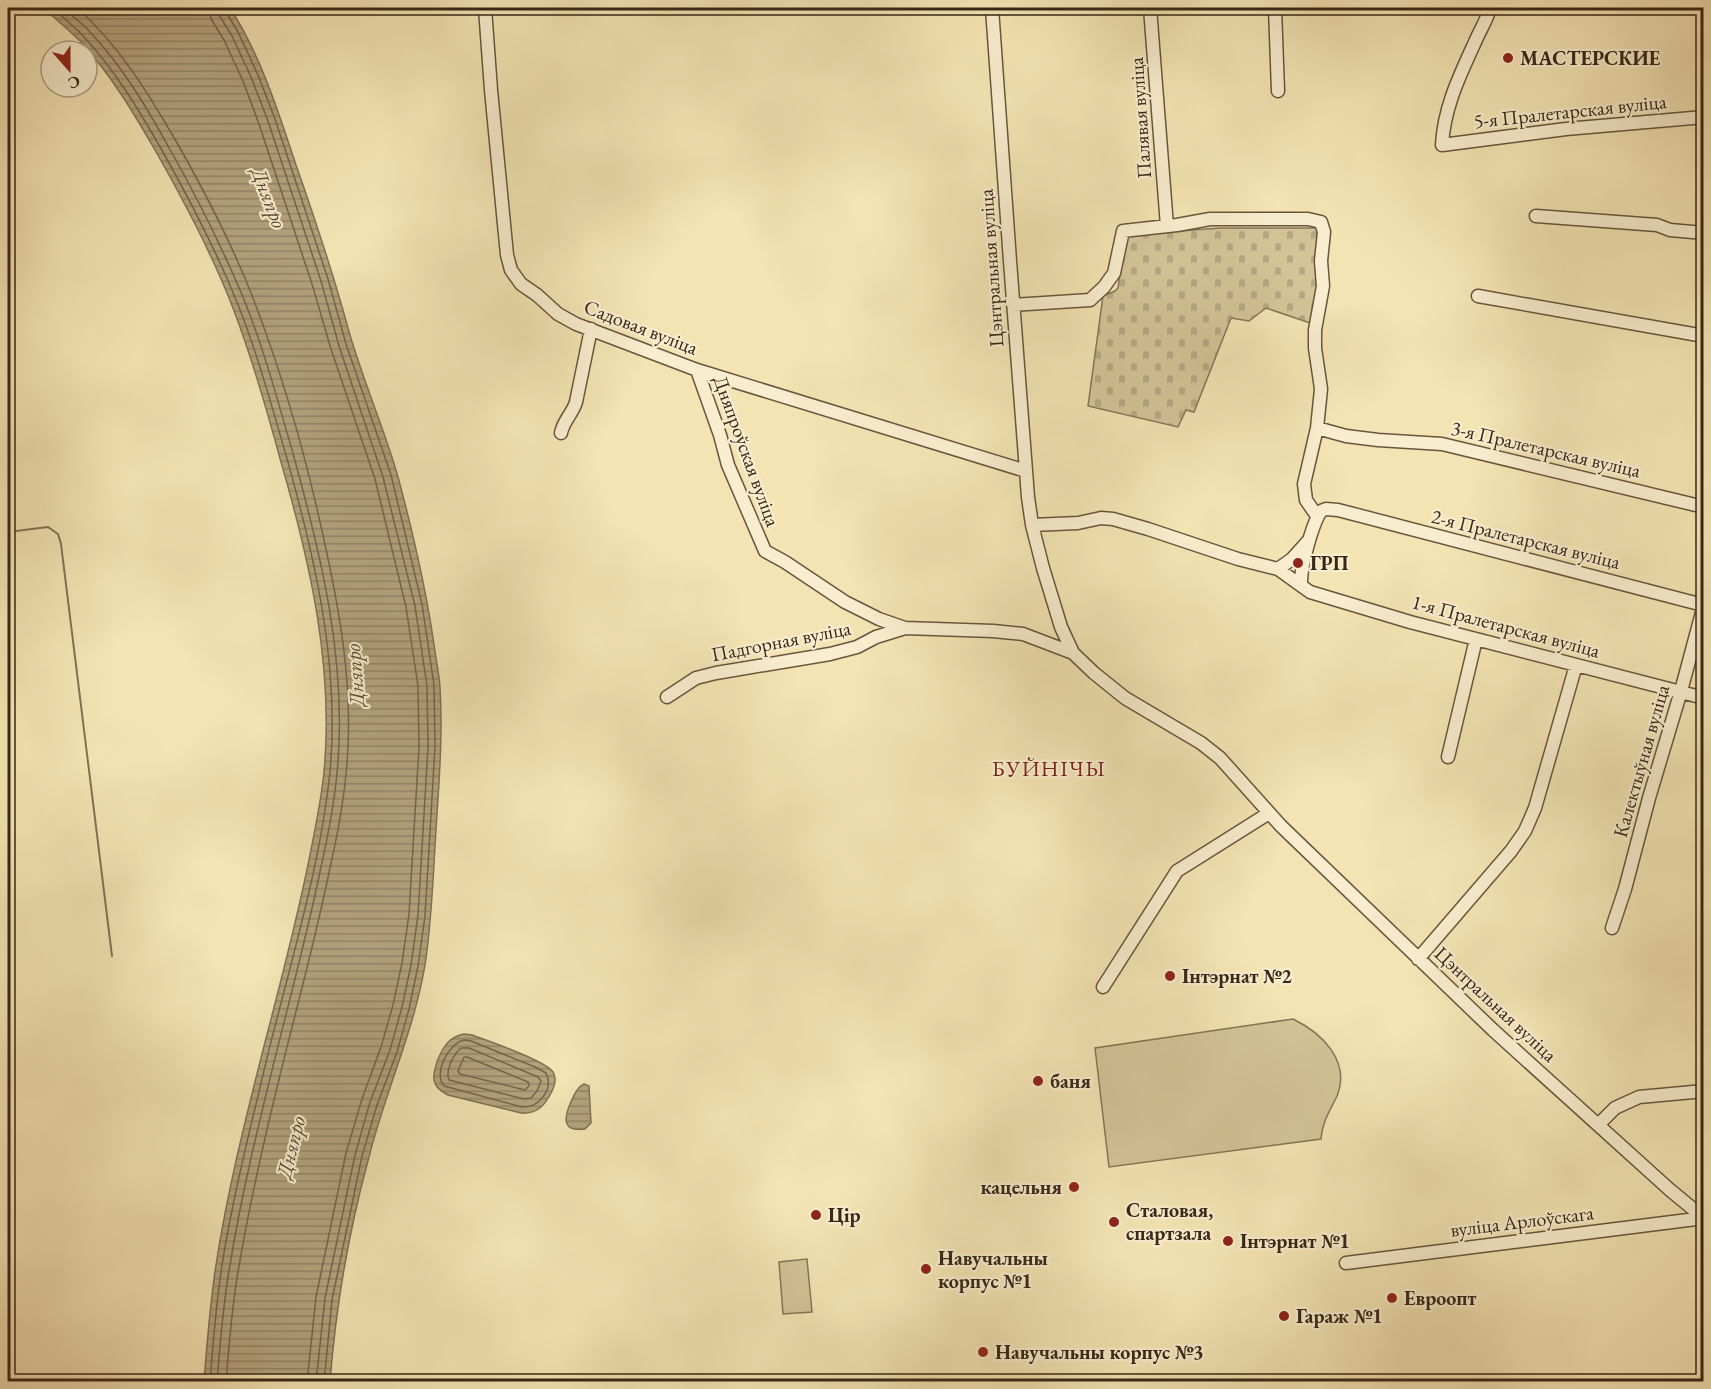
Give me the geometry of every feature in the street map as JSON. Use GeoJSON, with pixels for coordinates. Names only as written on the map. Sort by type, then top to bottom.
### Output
{"type":"FeatureCollection","features":[{"type":"Feature","properties":{"kind":"street","name":"Садовая вуліца"},"geometry":{"type":"LineString","coordinates":[[485,8],[507,255],[511,270],[521,284],[558,314],[576,324],[698,370],[1026,471]]}},
{"type":"Feature","properties":{"kind":"street","name":"Цэнтральная вуліца"},"geometry":{"type":"LineString","coordinates":[[992,8],[1013,305],[1032,525],[1054,605],[1073,654],[1125,698],[1201,743],[1220,758],[1269,813],[1418,959],[1493,1030],[1704,1218]]}},
{"type":"Feature","properties":{"kind":"street","name":"Палявая вуліца"},"geometry":{"type":"LineString","coordinates":[[1150,8],[1167,226]]}},
{"type":"Feature","properties":{"kind":"street"},"geometry":{"type":"LineString","coordinates":[[1275,8],[1278,91]]}},
{"type":"Feature","properties":{"kind":"street","name":"5-я Пралетарская вуліца"},"geometry":{"type":"LineString","coordinates":[[1490,8],[1486,22],[1454,88],[1443,129],[1442,145],[1566,129],[1704,117]]}},
{"type":"Feature","properties":{"kind":"street"},"geometry":{"type":"LineString","coordinates":[[1536,216],[1657,225],[1670,230],[1704,233]]}},
{"type":"Feature","properties":{"kind":"street"},"geometry":{"type":"LineString","coordinates":[[1013,305],[1090,300],[1114,273],[1123,231],[1210,219],[1308,219],[1321,222],[1324,232],[1321,261],[1323,286],[1315,330],[1315,348],[1322,389],[1317,428],[1304,484],[1305,500],[1317,516],[1301,585],[1278,569],[1238,559],[1148,528],[1113,519],[1101,518],[1078,523],[1032,525]]}},
{"type":"Feature","properties":{"kind":"street"},"geometry":{"type":"LineString","coordinates":[[1478,296],[1704,336]]}},
{"type":"Feature","properties":{"kind":"street"},"geometry":{"type":"LineString","coordinates":[[561,433],[576,402],[591,328]]}},
{"type":"Feature","properties":{"kind":"street","name":"Дняпроўская вуліца"},"geometry":{"type":"LineString","coordinates":[[698,370],[728,465],[761,545]]}},
{"type":"Feature","properties":{"kind":"street","name":"3-я Пралетарская вуліца"},"geometry":{"type":"LineString","coordinates":[[1317,428],[1346,436],[1442,444],[1704,507]]}},
{"type":"Feature","properties":{"kind":"street","name":"2-я Пралетарская вуліца"},"geometry":{"type":"LineString","coordinates":[[1317,516],[1326,509],[1338,510],[1703,605]]}},
{"type":"Feature","properties":{"kind":"street"},"geometry":{"type":"LineString","coordinates":[[1278,569],[1302,549],[1311,537]]}},
{"type":"Feature","properties":{"kind":"street","name":"Падгорная вуліца"},"geometry":{"type":"LineString","coordinates":[[761,545],[765,551],[840,599],[879,619],[905,628],[1023,634],[1073,654]]}},
{"type":"Feature","properties":{"kind":"street","name":"1-я Пралетарская вуліца"},"geometry":{"type":"LineString","coordinates":[[1301,585],[1310,592],[1410,622],[1704,698]]}},
{"type":"Feature","properties":{"kind":"street","name":"Калектыўная вуліца"},"geometry":{"type":"LineString","coordinates":[[1612,928],[1681,691],[1703,605]]}},
{"type":"Feature","properties":{"kind":"street","name":"Падгорная вуліца"},"geometry":{"type":"LineString","coordinates":[[667,697],[696,678],[830,654],[857,647],[905,628]]}},
{"type":"Feature","properties":{"kind":"street"},"geometry":{"type":"LineString","coordinates":[[1448,758],[1476,639]]}},
{"type":"Feature","properties":{"kind":"street"},"geometry":{"type":"LineString","coordinates":[[1418,959],[1511,851],[1525,831],[1535,808],[1576,665]]}},
{"type":"Feature","properties":{"kind":"street"},"geometry":{"type":"LineString","coordinates":[[1103,987],[1177,871],[1269,813]]}},
{"type":"Feature","properties":{"kind":"street"},"geometry":{"type":"LineString","coordinates":[[1598,1125],[1615,1108],[1639,1097],[1704,1090]]}},
{"type":"Feature","properties":{"kind":"street","name":"вуліца Арлоўскага"},"geometry":{"type":"LineString","coordinates":[[1346,1263],[1704,1218]]}},
{"type":"Feature","properties":{"kind":"green space"},"geometry":{"type":"Polygon","coordinates":[[[1220,228],[1318,228],[1319,292],[1313,324],[1266,308],[1249,321],[1231,318],[1194,412],[1186,410],[1178,427],[1088,406],[1103,296],[1118,288],[1125,235],[1220,228]]]}},
{"type":"Feature","properties":{"kind":"green space"},"geometry":{"type":"Polygon","coordinates":[[[1293,1019],[1323,1040],[1337,1060],[1340,1071],[1337,1096],[1325,1122],[1321,1139],[1109,1167],[1095,1048],[1293,1019]]]}},
{"type":"Feature","properties":{"kind":"green space"},"geometry":{"type":"Polygon","coordinates":[[[807,1259],[812,1312],[783,1314],[779,1262],[807,1259]]]}},
{"type":"Feature","properties":{"kind":"water","name":"Дняпро"},"geometry":{"type":"Polygon","coordinates":[[[43,8],[230,8],[251,45],[268,84],[310,206],[398,477],[423,582],[439,676],[441,723],[432,898],[427,948],[414,1014],[376,1133],[355,1212],[340,1296],[330,1381],[204,1381],[212,1294],[225,1211],[298,912],[323,784],[326,693],[310,576],[292,500],[253,365],[233,308],[207,247],[155,150],[130,108],[99,64],[99,39],[78,39],[43,8]]]}},
{"type":"Feature","properties":{"kind":"water"},"geometry":{"type":"Polygon","coordinates":[[[464,1034],[516,1051],[548,1067],[553,1072],[555,1082],[552,1092],[543,1105],[533,1112],[521,1113],[442,1092],[434,1080],[440,1054],[451,1040],[464,1034]]]}},
{"type":"Feature","properties":{"kind":"water"},"geometry":{"type":"Polygon","coordinates":[[[584,1084],[589,1086],[591,1123],[585,1129],[573,1129],[567,1124],[568,1110],[576,1092],[584,1084]]]}},
{"type":"Feature","properties":{"kind":"waterway"},"geometry":{"type":"LineString","coordinates":[[8,532],[48,527],[58,534],[61,544],[112,956]]}},
{"type":"Feature","properties":{"kind":"place","name":"МАСТЕРСКИЕ"},"geometry":{"type":"Point","coordinates":[1508,58]}},
{"type":"Feature","properties":{"kind":"place","name":"ГРП"},"geometry":{"type":"Point","coordinates":[1298,563]}},
{"type":"Feature","properties":{"kind":"place","name":"Інтэрнат №2"},"geometry":{"type":"Point","coordinates":[1170,976]}},
{"type":"Feature","properties":{"kind":"place","name":"баня"},"geometry":{"type":"Point","coordinates":[1038,1081]}},
{"type":"Feature","properties":{"kind":"place","name":"кацельня"},"geometry":{"type":"Point","coordinates":[1074,1187]}},
{"type":"Feature","properties":{"kind":"place","name":"Цір"},"geometry":{"type":"Point","coordinates":[816,1215]}},
{"type":"Feature","properties":{"kind":"place","name":"Сталовая, спартзала"},"geometry":{"type":"Point","coordinates":[1114,1222]}},
{"type":"Feature","properties":{"kind":"place","name":"Інтэрнат №1"},"geometry":{"type":"Point","coordinates":[1228,1241]}},
{"type":"Feature","properties":{"kind":"place","name":"Навучальны корпус №1"},"geometry":{"type":"Point","coordinates":[926,1269]}},
{"type":"Feature","properties":{"kind":"place","name":"Евроопт"},"geometry":{"type":"Point","coordinates":[1392,1298]}},
{"type":"Feature","properties":{"kind":"place","name":"Гараж №1"},"geometry":{"type":"Point","coordinates":[1284,1316]}},
{"type":"Feature","properties":{"kind":"place","name":"Навучальны корпус №3"},"geometry":{"type":"Point","coordinates":[983,1352]}},
{"type":"Feature","properties":{"kind":"district","name":"БУЙНІЧЫ"},"geometry":{"type":"Point","coordinates":[1049,768]}}]}
